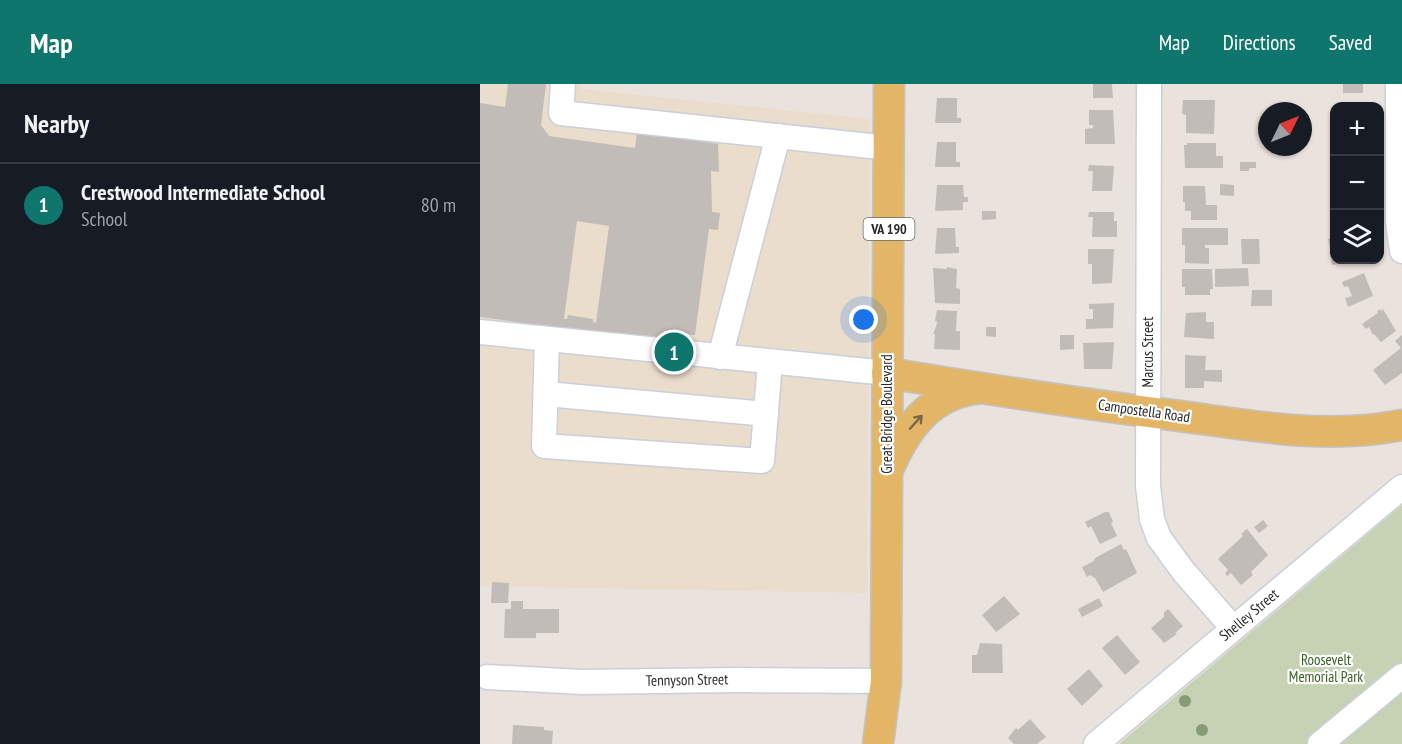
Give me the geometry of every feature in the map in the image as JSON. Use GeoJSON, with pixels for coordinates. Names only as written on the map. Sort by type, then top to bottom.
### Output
{"type":"FeatureCollection","features":[{"type":"Feature","properties":{"kind":"main road","name":"Great Bridge Boulevard"},"geometry":{"type":"LineString","coordinates":[[878,744],[886,681],[889,84]]}},
{"type":"Feature","properties":{"kind":"main road","name":"Campostella Road"},"geometry":{"type":"LineString","coordinates":[[887,374],[1148,412],[1301,431],[1364,431],[1402,426]]}},
{"type":"Feature","properties":{"kind":"main road"},"geometry":{"type":"LineString","coordinates":[[887,472],[901,442],[915,422],[933,406],[948,396],[982,388]]}},
{"type":"Feature","properties":{"kind":"street"},"geometry":{"type":"LineString","coordinates":[[563,84],[561,113],[889,148]]}},
{"type":"Feature","properties":{"kind":"street","name":"Marcus Street"},"geometry":{"type":"LineString","coordinates":[[1149,84],[1148,486],[1152,519],[1159,538],[1184,572],[1233,627]]}},
{"type":"Feature","properties":{"kind":"street"},"geometry":{"type":"LineString","coordinates":[[1398,84],[1398,222],[1402,250]]}},
{"type":"Feature","properties":{"kind":"street"},"geometry":{"type":"LineString","coordinates":[[720,357],[778,136]]}},
{"type":"Feature","properties":{"kind":"street"},"geometry":{"type":"LineString","coordinates":[[480,332],[887,374]]}},
{"type":"Feature","properties":{"kind":"street"},"geometry":{"type":"LineString","coordinates":[[548,339],[544,446],[762,461],[770,362]]}},
{"type":"Feature","properties":{"kind":"street"},"geometry":{"type":"LineString","coordinates":[[546,394],[766,414]]}},
{"type":"Feature","properties":{"kind":"street","name":"Shelley Street"},"geometry":{"type":"LineString","coordinates":[[1096,744],[1402,487]]}},
{"type":"Feature","properties":{"kind":"street"},"geometry":{"type":"LineString","coordinates":[[1330,741],[1402,676]]}},
{"type":"Feature","properties":{"kind":"street","name":"Tennyson Street"},"geometry":{"type":"LineString","coordinates":[[488,677],[582,681],[886,681]]}},
{"type":"Feature","properties":{"kind":"shaded area"},"geometry":{"type":"Polygon","coordinates":[[[480,84],[581,84],[581,89],[870,119],[867,593],[480,586],[480,84]]]}},
{"type":"Feature","properties":{"kind":"green space","name":"Roosevelt Memorial Park"},"geometry":{"type":"Polygon","coordinates":[[[1402,505],[1402,744],[1119,744],[1402,505]]]}},
{"type":"Feature","properties":{"kind":"building"},"geometry":{"type":"Polygon","coordinates":[[[508,84],[546,84],[541,125],[549,136],[635,148],[637,132],[718,144],[719,172],[711,171],[712,212],[720,213],[718,230],[709,229],[695,335],[664,331],[662,342],[480,317],[480,103],[505,107],[508,84]],[[577,221],[564,319],[567,319],[568,315],[593,319],[596,323],[609,226],[577,221]]]}},
{"type":"Feature","properties":{"kind":"building"},"geometry":{"type":"Polygon","coordinates":[[[1093,84],[1112,84],[1113,98],[1093,98],[1093,84]]]}},
{"type":"Feature","properties":{"kind":"building"},"geometry":{"type":"Polygon","coordinates":[[[1343,84],[1363,84],[1363,93],[1343,93],[1343,84]]]}},
{"type":"Feature","properties":{"kind":"building"},"geometry":{"type":"Polygon","coordinates":[[[937,98],[957,98],[957,118],[961,118],[961,123],[935,123],[937,98]]]}},
{"type":"Feature","properties":{"kind":"building"},"geometry":{"type":"Polygon","coordinates":[[[1183,100],[1215,100],[1214,134],[1186,133],[1186,115],[1182,114],[1183,100]]]}},
{"type":"Feature","properties":{"kind":"building"},"geometry":{"type":"Polygon","coordinates":[[[1089,110],[1113,110],[1115,144],[1085,144],[1085,129],[1093,128],[1093,125],[1089,125],[1089,110]]]}},
{"type":"Feature","properties":{"kind":"building"},"geometry":{"type":"Polygon","coordinates":[[[937,142],[956,142],[956,162],[960,162],[960,167],[935,167],[937,142]]]}},
{"type":"Feature","properties":{"kind":"building"},"geometry":{"type":"Polygon","coordinates":[[[1187,143],[1216,143],[1216,156],[1223,156],[1223,168],[1185,168],[1184,145],[1187,143]]]}},
{"type":"Feature","properties":{"kind":"building"},"geometry":{"type":"Polygon","coordinates":[[[1240,162],[1256,162],[1256,168],[1240,171],[1240,162]]]}},
{"type":"Feature","properties":{"kind":"building"},"geometry":{"type":"Polygon","coordinates":[[[1089,165],[1114,166],[1112,191],[1092,191],[1093,171],[1088,171],[1089,165]]]}},
{"type":"Feature","properties":{"kind":"building"},"geometry":{"type":"Polygon","coordinates":[[[1220,184],[1234,185],[1234,196],[1220,195],[1220,184]]]}},
{"type":"Feature","properties":{"kind":"building"},"geometry":{"type":"Polygon","coordinates":[[[937,185],[963,185],[964,197],[968,197],[968,202],[963,202],[963,210],[935,211],[937,185]]]}},
{"type":"Feature","properties":{"kind":"building"},"geometry":{"type":"Polygon","coordinates":[[[1183,186],[1205,186],[1206,205],[1217,205],[1217,220],[1191,220],[1191,211],[1185,211],[1183,186]]]}},
{"type":"Feature","properties":{"kind":"building"},"geometry":{"type":"Polygon","coordinates":[[[982,211],[996,211],[996,219],[982,220],[982,211]]]}},
{"type":"Feature","properties":{"kind":"building"},"geometry":{"type":"Polygon","coordinates":[[[1089,212],[1114,212],[1114,221],[1117,221],[1117,237],[1092,237],[1093,217],[1088,217],[1089,212]]]}},
{"type":"Feature","properties":{"kind":"building"},"geometry":{"type":"Polygon","coordinates":[[[937,228],[955,228],[956,247],[959,247],[959,253],[935,254],[937,228]]]}},
{"type":"Feature","properties":{"kind":"building"},"geometry":{"type":"Polygon","coordinates":[[[1182,228],[1228,228],[1228,245],[1205,245],[1205,248],[1209,248],[1209,264],[1185,263],[1182,228]]]}},
{"type":"Feature","properties":{"kind":"building"},"geometry":{"type":"Polygon","coordinates":[[[1241,239],[1259,239],[1260,264],[1242,264],[1241,239]]]}},
{"type":"Feature","properties":{"kind":"building"},"geometry":{"type":"Polygon","coordinates":[[[1088,249],[1114,249],[1112,283],[1092,284],[1092,264],[1088,264],[1088,249]]]}},
{"type":"Feature","properties":{"kind":"building"},"geometry":{"type":"Polygon","coordinates":[[[947,267],[957,269],[956,288],[960,289],[960,304],[935,303],[933,268],[947,269],[947,267]]]}},
{"type":"Feature","properties":{"kind":"building"},"geometry":{"type":"Polygon","coordinates":[[[1248,268],[1249,286],[1215,287],[1215,269],[1248,268]]]}},
{"type":"Feature","properties":{"kind":"building"},"geometry":{"type":"Polygon","coordinates":[[[1182,269],[1212,269],[1213,289],[1210,289],[1210,295],[1185,295],[1185,287],[1182,287],[1182,269]]]}},
{"type":"Feature","properties":{"kind":"building"},"geometry":{"type":"Polygon","coordinates":[[[1364,273],[1373,296],[1348,307],[1345,298],[1352,296],[1348,286],[1344,287],[1342,282],[1364,273]]]}},
{"type":"Feature","properties":{"kind":"building"},"geometry":{"type":"Polygon","coordinates":[[[1252,290],[1272,290],[1272,306],[1251,306],[1252,290]]]}},
{"type":"Feature","properties":{"kind":"building"},"geometry":{"type":"Polygon","coordinates":[[[1114,303],[1113,328],[1086,329],[1086,319],[1093,319],[1093,309],[1089,309],[1089,304],[1114,303]]]}},
{"type":"Feature","properties":{"kind":"building"},"geometry":{"type":"Polygon","coordinates":[[[1380,309],[1381,311],[1383,309],[1396,331],[1381,342],[1373,335],[1369,327],[1366,329],[1362,324],[1380,309]]]}},
{"type":"Feature","properties":{"kind":"building"},"geometry":{"type":"Polygon","coordinates":[[[937,310],[957,311],[956,331],[960,331],[960,350],[934,349],[935,334],[933,334],[937,321],[935,321],[937,310]]]}},
{"type":"Feature","properties":{"kind":"building"},"geometry":{"type":"Polygon","coordinates":[[[1206,312],[1206,322],[1214,322],[1214,339],[1184,337],[1186,313],[1206,312]]]}},
{"type":"Feature","properties":{"kind":"building"},"geometry":{"type":"Polygon","coordinates":[[[986,327],[996,327],[996,337],[986,336],[986,327]]]}},
{"type":"Feature","properties":{"kind":"building"},"geometry":{"type":"Polygon","coordinates":[[[1060,335],[1074,335],[1074,349],[1060,350],[1060,335]]]}},
{"type":"Feature","properties":{"kind":"building"},"geometry":{"type":"Polygon","coordinates":[[[1402,335],[1402,373],[1385,385],[1373,370],[1401,348],[1395,341],[1402,335]]]}},
{"type":"Feature","properties":{"kind":"building"},"geometry":{"type":"Polygon","coordinates":[[[1114,342],[1112,369],[1084,369],[1083,343],[1114,342]]]}},
{"type":"Feature","properties":{"kind":"building"},"geometry":{"type":"Polygon","coordinates":[[[1185,355],[1206,356],[1205,370],[1222,370],[1222,382],[1204,381],[1204,388],[1185,388],[1185,355]]]}},
{"type":"Feature","properties":{"kind":"building"},"geometry":{"type":"Polygon","coordinates":[[[1109,512],[1117,536],[1100,544],[1091,526],[1088,528],[1085,522],[1109,512]]]}},
{"type":"Feature","properties":{"kind":"building"},"geometry":{"type":"Polygon","coordinates":[[[1263,520],[1268,526],[1259,533],[1254,527],[1263,520]]]}},
{"type":"Feature","properties":{"kind":"building"},"geometry":{"type":"Polygon","coordinates":[[[1247,529],[1268,555],[1251,572],[1253,575],[1241,585],[1231,573],[1227,576],[1225,573],[1228,570],[1218,559],[1243,536],[1241,534],[1247,529]]]}},
{"type":"Feature","properties":{"kind":"building"},"geometry":{"type":"Polygon","coordinates":[[[1121,544],[1124,550],[1126,549],[1137,573],[1103,592],[1095,578],[1090,575],[1087,577],[1082,567],[1121,544]]]}},
{"type":"Feature","properties":{"kind":"building"},"geometry":{"type":"Polygon","coordinates":[[[492,582],[509,583],[508,603],[491,603],[492,582]]]}},
{"type":"Feature","properties":{"kind":"building"},"geometry":{"type":"Polygon","coordinates":[[[1004,596],[1020,614],[996,632],[982,615],[1004,596]]]}},
{"type":"Feature","properties":{"kind":"building"},"geometry":{"type":"Polygon","coordinates":[[[1099,598],[1103,606],[1082,617],[1078,609],[1099,598]]]}},
{"type":"Feature","properties":{"kind":"building"},"geometry":{"type":"Polygon","coordinates":[[[511,601],[523,601],[523,609],[559,609],[559,633],[536,633],[536,638],[504,638],[505,609],[511,609],[511,601]]]}},
{"type":"Feature","properties":{"kind":"building"},"geometry":{"type":"Polygon","coordinates":[[[1168,609],[1183,626],[1175,633],[1177,634],[1164,643],[1151,628],[1164,617],[1164,612],[1168,609]]]}},
{"type":"Feature","properties":{"kind":"building"},"geometry":{"type":"Polygon","coordinates":[[[1117,635],[1140,662],[1125,675],[1102,648],[1117,635]]]}},
{"type":"Feature","properties":{"kind":"building"},"geometry":{"type":"Polygon","coordinates":[[[980,643],[1002,644],[1003,673],[972,673],[972,655],[977,655],[980,643]]]}},
{"type":"Feature","properties":{"kind":"building"},"geometry":{"type":"Polygon","coordinates":[[[1089,669],[1103,686],[1082,706],[1067,689],[1089,669]]]}},
{"type":"Feature","properties":{"kind":"building"},"geometry":{"type":"Polygon","coordinates":[[[1030,719],[1046,737],[1037,744],[1014,744],[1008,738],[1016,728],[1018,730],[1030,719]]]}},
{"type":"Feature","properties":{"kind":"building"},"geometry":{"type":"Polygon","coordinates":[[[513,725],[544,727],[544,730],[553,731],[552,744],[512,744],[513,725]]]}},
{"type":"Feature","properties":{"kind":"place","name":"Crestwood Intermediate School"},"geometry":{"type":"Point","coordinates":[674,352]}}]}
